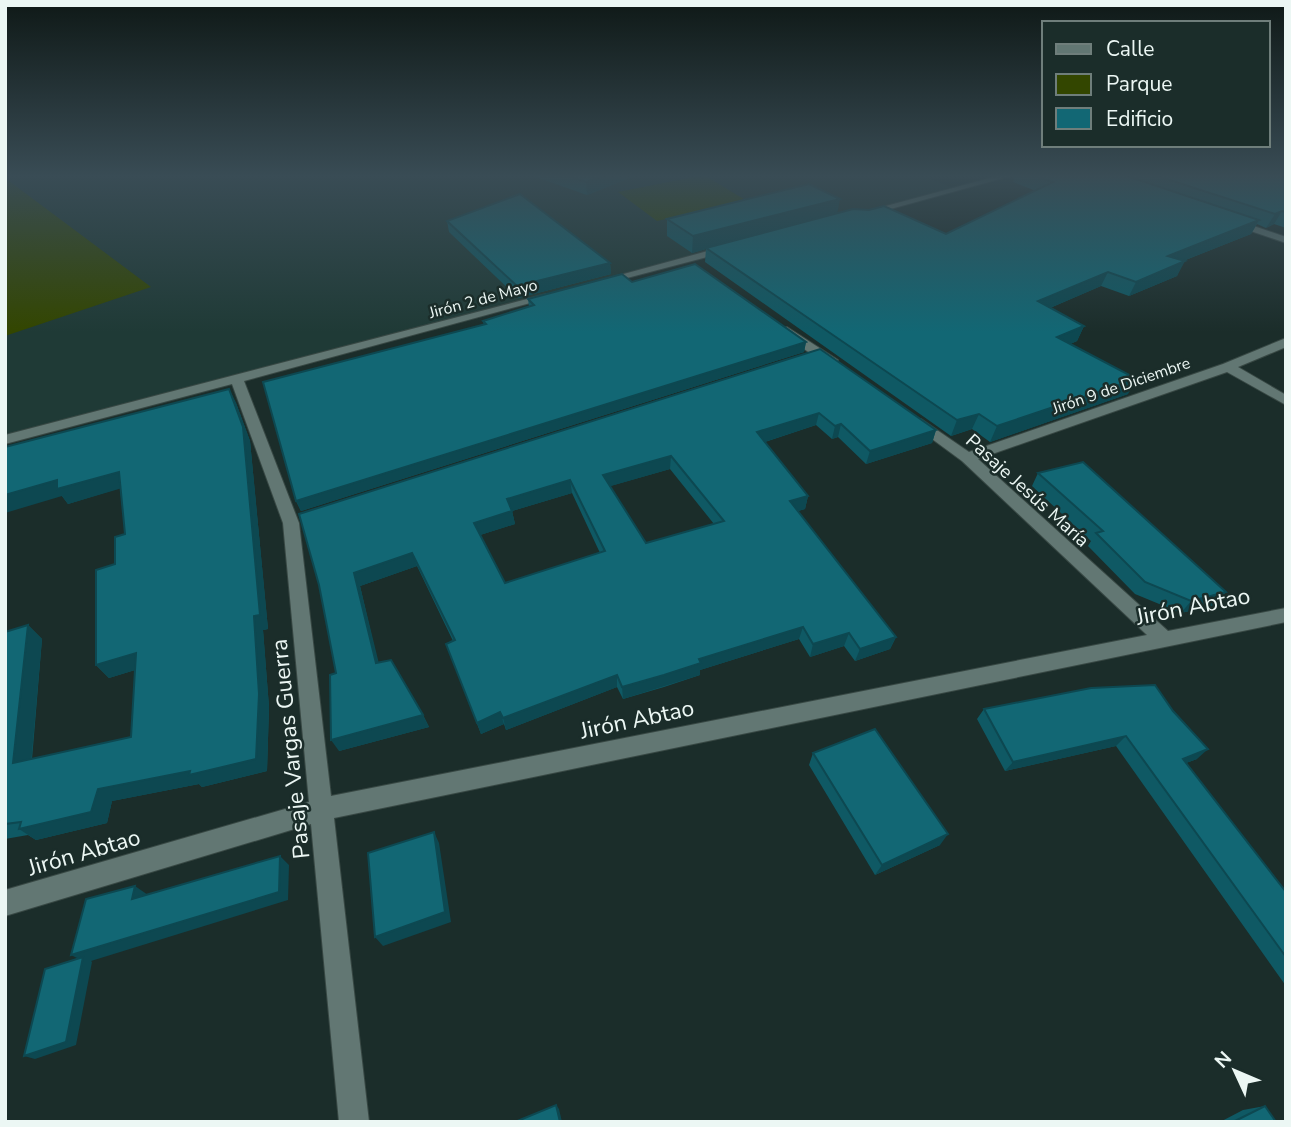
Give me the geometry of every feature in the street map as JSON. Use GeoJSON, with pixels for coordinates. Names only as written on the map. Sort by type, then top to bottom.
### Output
{"type":"FeatureCollection","features":[{"type":"Feature","properties":{"kind":"street"},"geometry":{"type":"LineString","coordinates":[[1250,228],[1286,240]]}},
{"type":"Feature","properties":{"kind":"street"},"geometry":{"type":"LineString","coordinates":[[595,284],[693,263],[741,245]]}},
{"type":"Feature","properties":{"kind":"street","name":"Jirón 2 de Mayo"},"geometry":{"type":"LineString","coordinates":[[5,440],[568,291]]}},
{"type":"Feature","properties":{"kind":"street"},"geometry":{"type":"LineString","coordinates":[[775,322],[812,356],[842,370]]}},
{"type":"Feature","properties":{"kind":"street","name":"Jirón 9 de Diciembre"},"geometry":{"type":"LineString","coordinates":[[967,458],[1228,367],[1286,342]]}},
{"type":"Feature","properties":{"kind":"street"},"geometry":{"type":"LineString","coordinates":[[1228,367],[1286,401]]}},
{"type":"Feature","properties":{"kind":"street","name":"Pasaje Vargas Guerra"},"geometry":{"type":"LineString","coordinates":[[237,380],[298,521],[354,1122]]}},
{"type":"Feature","properties":{"kind":"street","name":"Pasaje Jesús María"},"geometry":{"type":"LineString","coordinates":[[899,410],[967,458],[1163,638]]}},
{"type":"Feature","properties":{"kind":"street","name":"Jirón Abtao"},"geometry":{"type":"LineString","coordinates":[[5,903],[323,809],[1286,615]]}},
{"type":"Feature","properties":{"kind":"shaded area"},"geometry":{"type":"Polygon","coordinates":[[[5,228],[810,228],[5,440],[5,228]]]}},
{"type":"Feature","properties":{"kind":"green space"},"geometry":{"type":"Polygon","coordinates":[[[5,228],[71,228],[151,287],[5,336],[5,228]]]}},
{"type":"Feature","properties":{"kind":"building"},"geometry":{"type":"Polygon","coordinates":[[[454,228],[564,228],[610,263],[517,286],[454,228]]]}},
{"type":"Feature","properties":{"kind":"building"},"geometry":{"type":"Polygon","coordinates":[[[680,228],[726,228],[693,236],[680,228]]]}},
{"type":"Feature","properties":{"kind":"building"},"geometry":{"type":"Polygon","coordinates":[[[783,228],[932,228],[946,234],[959,228],[1240,228],[1168,256],[1185,261],[1136,282],[1108,272],[1038,301],[1084,326],[1057,337],[1137,379],[997,426],[979,414],[957,420],[706,248],[783,228]]]}},
{"type":"Feature","properties":{"kind":"building"},"geometry":{"type":"Polygon","coordinates":[[[695,264],[806,342],[296,501],[263,382],[486,324],[483,321],[534,305],[528,299],[622,274],[632,282],[695,264]]]}},
{"type":"Feature","properties":{"kind":"building"},"geometry":{"type":"Polygon","coordinates":[[[820,349],[936,430],[870,451],[841,424],[835,426],[819,413],[757,432],[808,496],[790,501],[896,637],[860,649],[849,633],[813,644],[803,627],[699,659],[701,663],[664,675],[622,687],[617,675],[503,718],[500,712],[477,723],[446,644],[455,640],[412,553],[354,573],[376,663],[391,660],[423,715],[331,740],[330,675],[336,673],[319,585],[299,514],[820,349]],[[671,456],[603,475],[646,543],[724,521],[671,456]],[[570,480],[507,499],[512,511],[474,523],[505,583],[605,551],[570,480]]]}},
{"type":"Feature","properties":{"kind":"building"},"geometry":{"type":"Polygon","coordinates":[[[229,389],[243,427],[260,615],[254,616],[259,694],[256,759],[189,775],[190,771],[98,789],[91,812],[19,829],[21,822],[5,824],[5,632],[28,625],[13,763],[131,737],[136,653],[96,665],[96,570],[115,564],[115,537],[125,534],[119,472],[57,489],[57,480],[5,495],[5,447],[229,389]]]}},
{"type":"Feature","properties":{"kind":"building"},"geometry":{"type":"Polygon","coordinates":[[[1083,462],[1226,592],[1191,601],[1145,582],[1096,533],[1103,531],[1038,473],[1083,462]]]}},
{"type":"Feature","properties":{"kind":"building"},"geometry":{"type":"Polygon","coordinates":[[[1155,685],[1173,711],[1208,749],[1183,759],[1286,892],[1286,957],[1126,736],[1013,762],[984,709],[1091,688],[1155,685]]]}},
{"type":"Feature","properties":{"kind":"building"},"geometry":{"type":"Polygon","coordinates":[[[875,729],[948,834],[882,865],[813,753],[875,729]]]}},
{"type":"Feature","properties":{"kind":"building"},"geometry":{"type":"Polygon","coordinates":[[[434,832],[445,912],[375,937],[368,853],[434,832]]]}},
{"type":"Feature","properties":{"kind":"building"},"geometry":{"type":"Polygon","coordinates":[[[280,856],[279,892],[71,955],[86,899],[135,886],[132,899],[280,856]]]}},
{"type":"Feature","properties":{"kind":"building"},"geometry":{"type":"Polygon","coordinates":[[[83,957],[66,1042],[24,1056],[45,969],[83,957]]]}},
{"type":"Feature","properties":{"kind":"building"},"geometry":{"type":"Polygon","coordinates":[[[556,1105],[560,1122],[515,1122],[556,1105]]]}},
{"type":"Feature","properties":{"kind":"building"},"geometry":{"type":"Polygon","coordinates":[[[1265,1106],[1276,1122],[1233,1122],[1265,1106]]]}}]}
